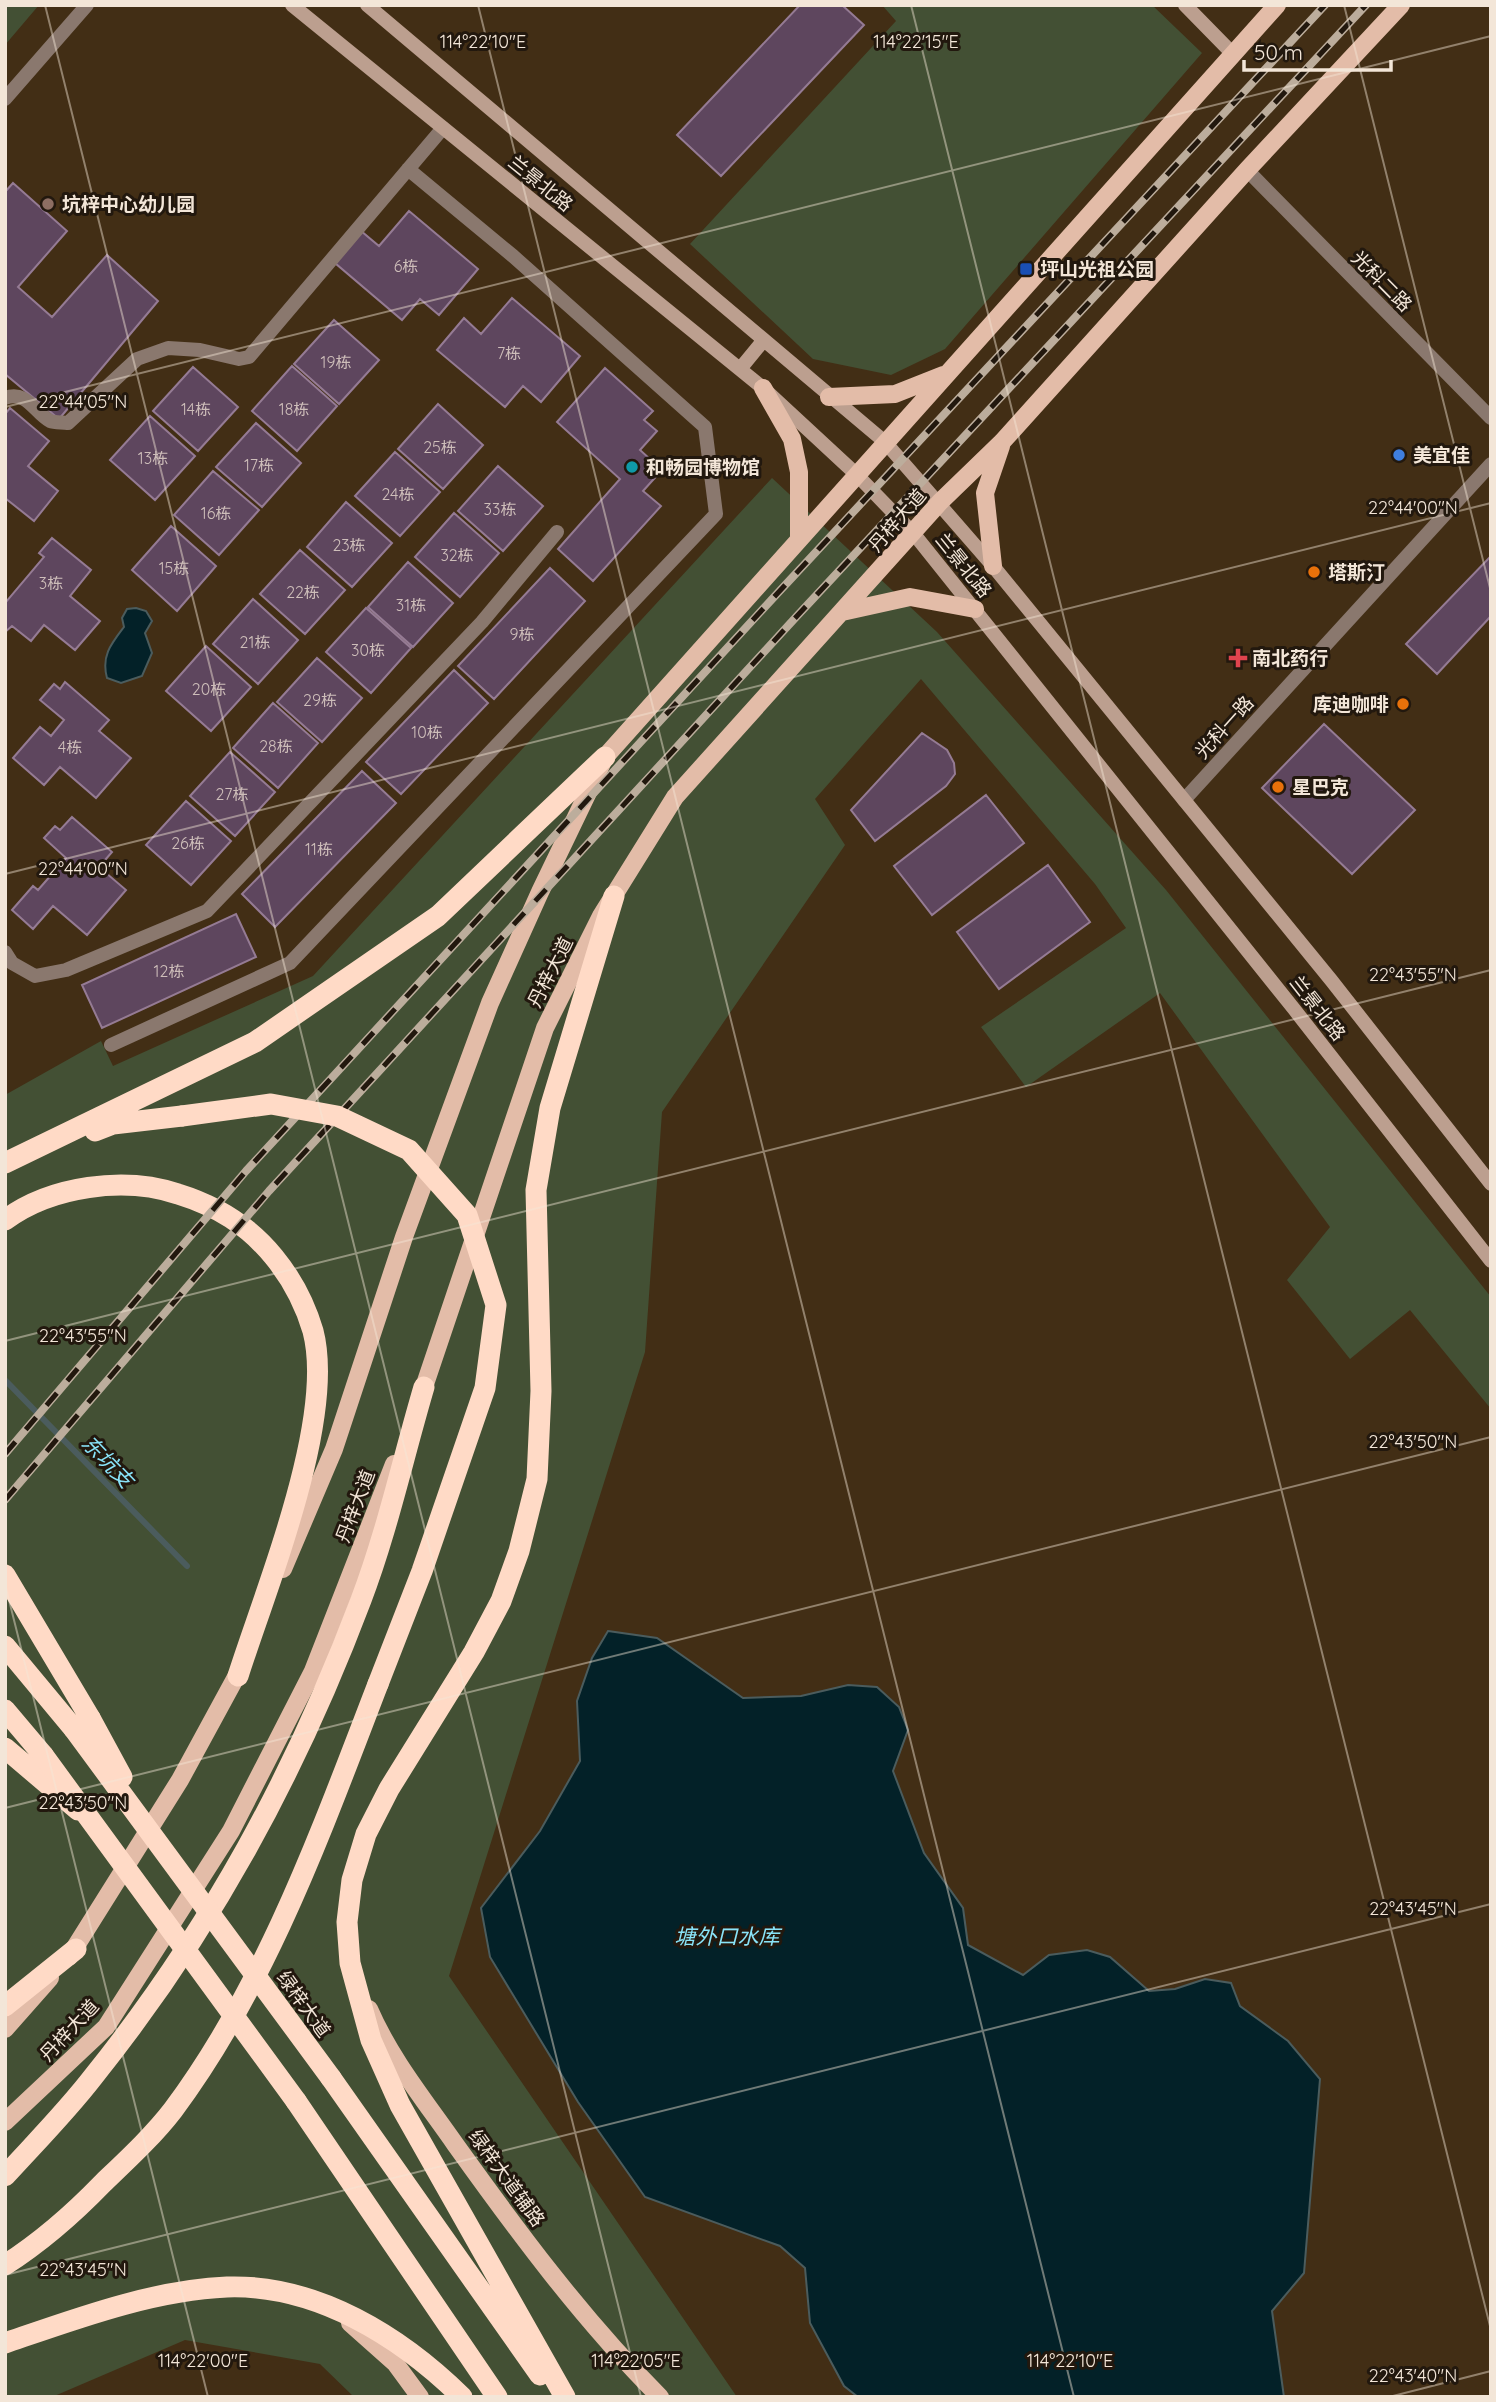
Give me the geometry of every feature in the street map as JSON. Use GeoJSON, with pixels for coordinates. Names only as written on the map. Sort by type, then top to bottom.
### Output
{"type":"FeatureCollection","features":[{"type":"Feature","properties":{"kind":"highway"},"geometry":{"type":"LineString","coordinates":[[5,1166],[255,1042],[438,916],[605,757]]}},
{"type":"Feature","properties":{"kind":"highway"},"geometry":{"type":"LineString","coordinates":[[565,2397],[400,2105],[371,2040],[350,1963],[347,1922],[352,1880],[366,1834],[389,1789],[474,1652],[501,1601],[519,1551],[534,1491],[541,1391],[536,1190],[550,1108],[614,896]]}},
{"type":"Feature","properties":{"kind":"highway"},"geometry":{"type":"LineString","coordinates":[[5,1166],[113,1124],[271,1104],[337,1116],[409,1150],[467,1215],[495,1305],[485,1388],[422,1571],[337,1792],[252,1980],[208,2058],[172,2112],[88,2199],[5,2265]]}},
{"type":"Feature","properties":{"kind":"highway"},"geometry":{"type":"LineString","coordinates":[[5,1220],[41,1202],[75,1190],[137,1186],[171,1191],[208,1203],[239,1222],[265,1245],[288,1274],[313,1333],[316,1399],[299,1487],[238,1676]]}},
{"type":"Feature","properties":{"kind":"highway"},"geometry":{"type":"LineString","coordinates":[[5,2176],[93,2079],[157,1993],[243,1860],[300,1751],[362,1598],[424,1387]]}},
{"type":"Feature","properties":{"kind":"highway"},"geometry":{"type":"LineString","coordinates":[[5,1575],[82,1724]]}},
{"type":"Feature","properties":{"kind":"highway","name":"绿梓大道"},"geometry":{"type":"LineString","coordinates":[[5,1646],[82,1724],[160,1846],[331,2078],[555,2397]]}},
{"type":"Feature","properties":{"kind":"highway"},"geometry":{"type":"LineString","coordinates":[[5,1710],[34,1760],[96,1825],[296,2101],[497,2397]]}},
{"type":"Feature","properties":{"kind":"highway"},"geometry":{"type":"LineString","coordinates":[[5,1748],[34,1760]]}},
{"type":"Feature","properties":{"kind":"highway"},"geometry":{"type":"LineString","coordinates":[[5,2006],[76,1949]]}},
{"type":"Feature","properties":{"kind":"highway"},"geometry":{"type":"LineString","coordinates":[[5,2343],[173,2294],[228,2287],[281,2292],[328,2306],[376,2328],[418,2357],[462,2397]]}},
{"type":"Feature","properties":{"kind":"main road","name":"兰景北路"},"geometry":{"type":"LineString","coordinates":[[292,5],[763,388],[857,475],[914,534],[1491,1261]]}},
{"type":"Feature","properties":{"kind":"main road","name":"兰景北路"},"geometry":{"type":"LineString","coordinates":[[367,5],[885,442],[993,566],[1491,1184]]}},
{"type":"Feature","properties":{"kind":"main road"},"geometry":{"type":"LineString","coordinates":[[1185,5],[1232,53]]}},
{"type":"Feature","properties":{"kind":"main road","name":"丹梓大道"},"geometry":{"type":"LineString","coordinates":[[5,2029],[76,1949],[180,1780],[238,1676],[334,1449],[404,1237],[490,1003],[605,757],[1277,5]]}},
{"type":"Feature","properties":{"kind":"main road","name":"丹梓大道"},"geometry":{"type":"LineString","coordinates":[[5,2122],[106,2027],[231,1831],[313,1671],[424,1387],[545,1028],[614,896],[675,797],[940,502],[1002,442],[1247,170],[1401,5]]}},
{"type":"Feature","properties":{"kind":"main road"},"geometry":{"type":"LineString","coordinates":[[740,369],[763,341]]}},
{"type":"Feature","properties":{"kind":"main road"},"geometry":{"type":"LineString","coordinates":[[829,397],[895,394],[946,374]]}},
{"type":"Feature","properties":{"kind":"main road"},"geometry":{"type":"LineString","coordinates":[[763,388],[792,439],[799,472],[799,538]]}},
{"type":"Feature","properties":{"kind":"main road"},"geometry":{"type":"LineString","coordinates":[[993,566],[985,493],[1002,442]]}},
{"type":"Feature","properties":{"kind":"main road"},"geometry":{"type":"LineString","coordinates":[[842,612],[910,597],[975,609]]}},
{"type":"Feature","properties":{"kind":"main road","name":"绿梓大道辅路"},"geometry":{"type":"LineString","coordinates":[[350,1963],[375,2022],[405,2073],[504,2212],[593,2325],[660,2397]]}},
{"type":"Feature","properties":{"kind":"main road"},"geometry":{"type":"LineString","coordinates":[[328,2306],[395,2363],[420,2397]]}},
{"type":"Feature","properties":{"kind":"street"},"geometry":{"type":"LineString","coordinates":[[5,99],[87,5]]}},
{"type":"Feature","properties":{"kind":"street"},"geometry":{"type":"LineString","coordinates":[[5,398],[12,395],[26,398],[51,422],[68,423],[137,359],[168,348],[200,350],[239,359],[249,357],[443,128]]}},
{"type":"Feature","properties":{"kind":"street"},"geometry":{"type":"LineString","coordinates":[[110,1045],[290,963],[716,514],[705,427],[513,257],[408,169]]}},
{"type":"Feature","properties":{"kind":"street","name":"光科二路"},"geometry":{"type":"LineString","coordinates":[[1247,170],[1491,418]]}},
{"type":"Feature","properties":{"kind":"street","name":"光科一路"},"geometry":{"type":"LineString","coordinates":[[1184,800],[1491,464]]}},
{"type":"Feature","properties":{"kind":"street"},"geometry":{"type":"LineString","coordinates":[[5,952],[12,963],[35,976],[66,970],[207,911],[482,622],[557,532]]}},
{"type":"Feature","properties":{"kind":"green space"},"geometry":{"type":"Polygon","coordinates":[[[5,5],[39,5],[5,45],[5,5]]]}},
{"type":"Feature","properties":{"kind":"green space"},"geometry":{"type":"Polygon","coordinates":[[[882,5],[1152,5],[1202,53],[945,349],[891,375],[813,359],[690,244],[896,21],[882,5]]]}},
{"type":"Feature","properties":{"kind":"green space"},"geometry":{"type":"Polygon","coordinates":[[[772,478],[937,632],[1166,890],[1491,1297],[1491,1409],[1410,1310],[1350,1359],[1287,1280],[1330,1227],[1160,993],[1026,1087],[981,1027],[1126,928],[1095,884],[921,679],[815,799],[845,845],[662,1112],[645,1352],[449,1976],[737,2397],[354,2397],[320,2364],[185,2340],[52,2397],[5,2397],[5,1095],[101,1041],[113,1066],[313,976],[772,478]]]}},
{"type":"Feature","properties":{"kind":"water"},"geometry":{"type":"Polygon","coordinates":[[[127,609],[146,611],[152,621],[145,633],[152,653],[142,676],[121,683],[107,678],[106,657],[124,627],[122,618],[127,609]]]}},
{"type":"Feature","properties":{"kind":"water","name":"塘外口水库"},"geometry":{"type":"Polygon","coordinates":[[[608,1631],[657,1638],[743,1698],[801,1696],[848,1685],[877,1687],[899,1707],[908,1730],[893,1771],[924,1853],[963,1908],[968,1945],[1023,1975],[1049,1955],[1087,1950],[1110,1957],[1149,1991],[1175,1989],[1205,1979],[1231,1983],[1240,2006],[1288,2041],[1320,2079],[1304,2273],[1272,2311],[1284,2397],[858,2397],[844,2386],[810,2323],[805,2268],[780,2246],[645,2197],[578,2102],[490,1957],[481,1908],[540,1831],[580,1761],[577,1701],[592,1658],[608,1631]]]}},
{"type":"Feature","properties":{"kind":"building"},"geometry":{"type":"Polygon","coordinates":[[[800,5],[842,5],[864,25],[721,176],[677,135],[800,5]]]}},
{"type":"Feature","properties":{"kind":"building","name":"坑梓中心幼儿园"},"geometry":{"type":"Polygon","coordinates":[[[13,183],[67,231],[18,287],[52,317],[107,255],[158,301],[59,419],[5,374],[5,192],[13,183]]]}},
{"type":"Feature","properties":{"kind":"building"},"geometry":{"type":"Polygon","coordinates":[[[409,211],[478,269],[439,315],[420,299],[402,320],[335,263],[361,231],[379,246],[409,211]]]}},
{"type":"Feature","properties":{"kind":"building"},"geometry":{"type":"Polygon","coordinates":[[[512,298],[580,356],[541,402],[523,386],[505,407],[437,350],[464,318],[481,334],[512,298]]]}},
{"type":"Feature","properties":{"kind":"building"},"geometry":{"type":"Polygon","coordinates":[[[334,320],[379,360],[339,404],[294,364],[334,320]]]}},
{"type":"Feature","properties":{"kind":"building"},"geometry":{"type":"Polygon","coordinates":[[[292,366],[337,406],[297,451],[252,411],[292,366]]]}},
{"type":"Feature","properties":{"kind":"building"},"geometry":{"type":"Polygon","coordinates":[[[193,367],[238,407],[198,451],[153,411],[193,367]]]}},
{"type":"Feature","properties":{"kind":"building"},"geometry":{"type":"Polygon","coordinates":[[[605,368],[653,411],[644,420],[657,431],[640,450],[662,470],[643,491],[661,506],[593,581],[558,549],[620,479],[557,422],[605,368]]]}},
{"type":"Feature","properties":{"kind":"building"},"geometry":{"type":"Polygon","coordinates":[[[438,404],[483,445],[443,489],[398,449],[438,404]]]}},
{"type":"Feature","properties":{"kind":"building"},"geometry":{"type":"Polygon","coordinates":[[[10,408],[49,441],[28,466],[58,491],[34,521],[5,498],[5,414],[10,408]]]}},
{"type":"Feature","properties":{"kind":"building"},"geometry":{"type":"Polygon","coordinates":[[[150,416],[195,456],[155,500],[110,460],[150,416]]]}},
{"type":"Feature","properties":{"kind":"building"},"geometry":{"type":"Polygon","coordinates":[[[256,423],[301,463],[262,507],[216,467],[256,423]]]}},
{"type":"Feature","properties":{"kind":"building"},"geometry":{"type":"Polygon","coordinates":[[[395,452],[440,492],[400,536],[355,496],[395,452]]]}},
{"type":"Feature","properties":{"kind":"building"},"geometry":{"type":"Polygon","coordinates":[[[498,466],[543,506],[503,551],[458,511],[498,466]]]}},
{"type":"Feature","properties":{"kind":"building"},"geometry":{"type":"Polygon","coordinates":[[[213,471],[259,510],[219,555],[174,515],[213,471]]]}},
{"type":"Feature","properties":{"kind":"building"},"geometry":{"type":"Polygon","coordinates":[[[346,502],[392,543],[352,587],[307,547],[346,502]]]}},
{"type":"Feature","properties":{"kind":"building"},"geometry":{"type":"Polygon","coordinates":[[[454,513],[499,553],[460,597],[415,557],[454,513]]]}},
{"type":"Feature","properties":{"kind":"building"},"geometry":{"type":"Polygon","coordinates":[[[171,526],[216,566],[177,611],[132,570],[171,526]]]}},
{"type":"Feature","properties":{"kind":"building"},"geometry":{"type":"Polygon","coordinates":[[[52,538],[91,570],[70,596],[100,621],[75,650],[44,625],[31,641],[12,626],[5,632],[5,603],[44,557],[39,553],[52,538]]]}},
{"type":"Feature","properties":{"kind":"building"},"geometry":{"type":"Polygon","coordinates":[[[300,550],[345,590],[305,634],[260,594],[300,550]]]}},
{"type":"Feature","properties":{"kind":"building"},"geometry":{"type":"Polygon","coordinates":[[[1491,556],[1491,616],[1437,674],[1406,644],[1491,556]]]}},
{"type":"Feature","properties":{"kind":"building"},"geometry":{"type":"Polygon","coordinates":[[[408,562],[453,603],[413,647],[368,607],[408,562]]]}},
{"type":"Feature","properties":{"kind":"building"},"geometry":{"type":"Polygon","coordinates":[[[550,568],[585,601],[494,699],[458,666],[550,568]]]}},
{"type":"Feature","properties":{"kind":"building"},"geometry":{"type":"Polygon","coordinates":[[[253,599],[298,640],[258,684],[213,644],[253,599]]]}},
{"type":"Feature","properties":{"kind":"building"},"geometry":{"type":"Polygon","coordinates":[[[366,608],[411,648],[371,693],[326,652],[366,608]]]}},
{"type":"Feature","properties":{"kind":"building"},"geometry":{"type":"Polygon","coordinates":[[[206,646],[251,687],[211,731],[166,691],[206,646]]]}},
{"type":"Feature","properties":{"kind":"building"},"geometry":{"type":"Polygon","coordinates":[[[317,658],[362,698],[322,742],[277,702],[317,658]]]}},
{"type":"Feature","properties":{"kind":"building"},"geometry":{"type":"Polygon","coordinates":[[[454,670],[488,703],[401,794],[366,762],[454,670]]]}},
{"type":"Feature","properties":{"kind":"building"},"geometry":{"type":"Polygon","coordinates":[[[65,682],[109,720],[99,731],[131,758],[96,798],[60,767],[44,785],[13,758],[40,727],[51,736],[64,720],[40,700],[54,684],[60,689],[65,682]]]}},
{"type":"Feature","properties":{"kind":"building"},"geometry":{"type":"Polygon","coordinates":[[[273,703],[318,743],[278,788],[233,748],[273,703]]]}},
{"type":"Feature","properties":{"kind":"building"},"geometry":{"type":"Polygon","coordinates":[[[1324,724],[1415,810],[1352,874],[1262,788],[1324,724]]]}},
{"type":"Feature","properties":{"kind":"building"},"geometry":{"type":"Polygon","coordinates":[[[922,733],[947,750],[954,763],[955,774],[946,786],[875,841],[851,810],[922,733]]]}},
{"type":"Feature","properties":{"kind":"building"},"geometry":{"type":"Polygon","coordinates":[[[230,752],[275,792],[235,836],[190,796],[230,752]]]}},
{"type":"Feature","properties":{"kind":"building"},"geometry":{"type":"Polygon","coordinates":[[[362,771],[396,803],[275,927],[242,894],[362,771]]]}},
{"type":"Feature","properties":{"kind":"building"},"geometry":{"type":"Polygon","coordinates":[[[986,795],[1024,843],[932,915],[894,866],[986,795]]]}},
{"type":"Feature","properties":{"kind":"building"},"geometry":{"type":"Polygon","coordinates":[[[186,801],[231,841],[191,885],[146,845],[186,801]]]}},
{"type":"Feature","properties":{"kind":"building"},"geometry":{"type":"Polygon","coordinates":[[[72,817],[112,852],[99,867],[126,890],[87,935],[53,906],[33,929],[12,910],[33,886],[38,890],[66,858],[44,838],[55,826],[60,830],[72,817]]]}},
{"type":"Feature","properties":{"kind":"building"},"geometry":{"type":"Polygon","coordinates":[[[1048,865],[1090,922],[999,989],[957,932],[1048,865]]]}},
{"type":"Feature","properties":{"kind":"building"},"geometry":{"type":"Polygon","coordinates":[[[236,914],[256,957],[102,1028],[82,985],[236,914]]]}},
{"type":"Feature","properties":{"kind":"waterway","name":"东坑支"},"geometry":{"type":"LineString","coordinates":[[5,1380],[187,1566]]}},
{"type":"Feature","properties":{"kind":"railway"},"geometry":{"type":"LineString","coordinates":[[5,1454],[246,1171],[775,596],[1325,5]]}},
{"type":"Feature","properties":{"kind":"railway"},"geometry":{"type":"LineString","coordinates":[[5,1500],[269,1191],[797,616],[1366,5]]}},
{"type":"Feature","properties":{"kind":"place","name":"坑梓中心幼儿园"},"geometry":{"type":"Point","coordinates":[48,204]}},
{"type":"Feature","properties":{"kind":"place","name":"坪山光祖公园"},"geometry":{"type":"Point","coordinates":[1026,269]}},
{"type":"Feature","properties":{"kind":"place","name":"美宜佳"},"geometry":{"type":"Point","coordinates":[1399,455]}},
{"type":"Feature","properties":{"kind":"place","name":"和畅园博物馆"},"geometry":{"type":"Point","coordinates":[632,467]}},
{"type":"Feature","properties":{"kind":"place","name":"塔斯汀"},"geometry":{"type":"Point","coordinates":[1314,572]}},
{"type":"Feature","properties":{"kind":"place","name":"南北药行"},"geometry":{"type":"Point","coordinates":[1238,658]}},
{"type":"Feature","properties":{"kind":"place","name":"库迪咖啡"},"geometry":{"type":"Point","coordinates":[1403,704]}},
{"type":"Feature","properties":{"kind":"place","name":"星巴克"},"geometry":{"type":"Point","coordinates":[1278,787]}}]}
